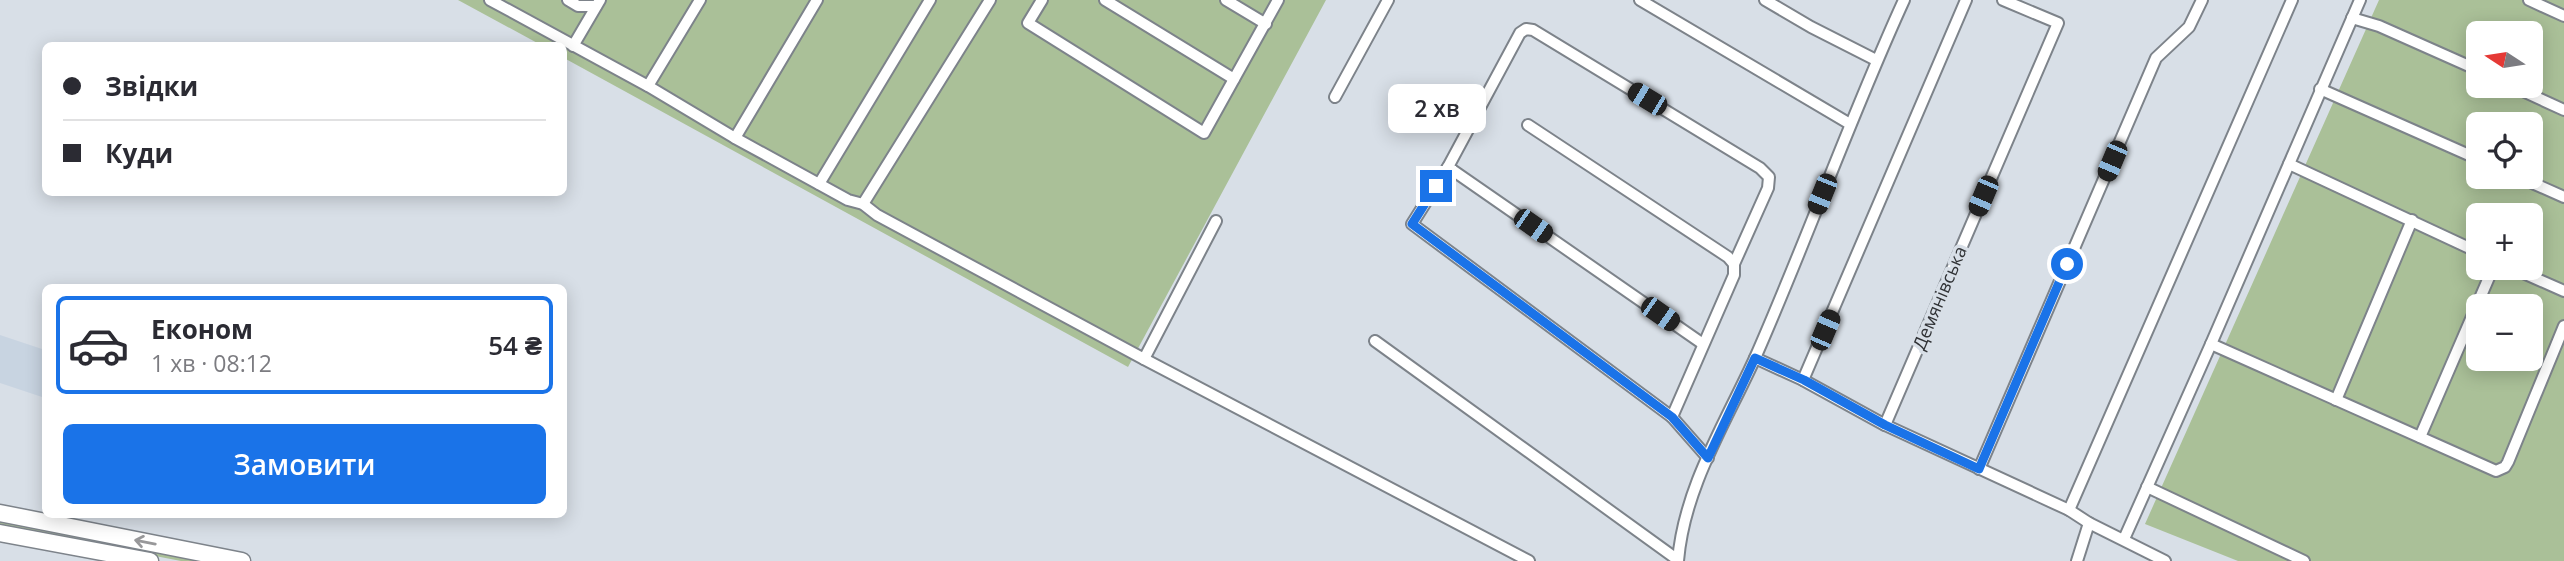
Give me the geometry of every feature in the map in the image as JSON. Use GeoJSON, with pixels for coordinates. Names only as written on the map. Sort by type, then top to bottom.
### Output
{"type":"FeatureCollection","features":[{"type":"Feature","properties":{"kind":"highway"},"geometry":{"type":"LineString","coordinates":[[0,513],[242,561]]}},
{"type":"Feature","properties":{"kind":"highway"},"geometry":{"type":"LineString","coordinates":[[0,533],[150,561]]}},
{"type":"Feature","properties":{"kind":"street"},"geometry":{"type":"LineString","coordinates":[[490,0],[508,4],[567,42]]}},
{"type":"Feature","properties":{"kind":"street"},"geometry":{"type":"LineString","coordinates":[[568,0],[578,6],[598,3]]}},
{"type":"Feature","properties":{"kind":"street"},"geometry":{"type":"LineString","coordinates":[[648,86],[700,0]]}},
{"type":"Feature","properties":{"kind":"street"},"geometry":{"type":"LineString","coordinates":[[735,138],[817,0]]}},
{"type":"Feature","properties":{"kind":"street"},"geometry":{"type":"LineString","coordinates":[[819,184],[930,0]]}},
{"type":"Feature","properties":{"kind":"street"},"geometry":{"type":"LineString","coordinates":[[863,204],[990,0]]}},
{"type":"Feature","properties":{"kind":"street"},"geometry":{"type":"LineString","coordinates":[[1042,0],[1028,23],[1204,134],[1278,0]]}},
{"type":"Feature","properties":{"kind":"street"},"geometry":{"type":"LineString","coordinates":[[1105,0],[1234,79]]}},
{"type":"Feature","properties":{"kind":"street"},"geometry":{"type":"LineString","coordinates":[[1226,0],[1266,24]]}},
{"type":"Feature","properties":{"kind":"street"},"geometry":{"type":"LineString","coordinates":[[1335,97],[1388,0]]}},
{"type":"Feature","properties":{"kind":"street"},"geometry":{"type":"LineString","coordinates":[[1640,0],[1850,124]]}},
{"type":"Feature","properties":{"kind":"street"},"geometry":{"type":"LineString","coordinates":[[1765,0],[1877,60]]}},
{"type":"Feature","properties":{"kind":"street"},"geometry":{"type":"LineString","coordinates":[[1375,341],[1678,560],[1689,501],[1755,358],[1850,124],[1904,0]]}},
{"type":"Feature","properties":{"kind":"street"},"geometry":{"type":"LineString","coordinates":[[1804,380],[1966,0]]}},
{"type":"Feature","properties":{"kind":"street","name":"Демянівська"},"geometry":{"type":"LineString","coordinates":[[1885,425],[2058,23],[2003,0]]}},
{"type":"Feature","properties":{"kind":"street"},"geometry":{"type":"LineString","coordinates":[[1979,469],[2156,58],[2189,27],[2202,0]]}},
{"type":"Feature","properties":{"kind":"street"},"geometry":{"type":"LineString","coordinates":[[2069,510],[2292,0]]}},
{"type":"Feature","properties":{"kind":"street"},"geometry":{"type":"LineString","coordinates":[[2123,539],[2360,0]]}},
{"type":"Feature","properties":{"kind":"street"},"geometry":{"type":"LineString","coordinates":[[2529,0],[2564,16]]}},
{"type":"Feature","properties":{"kind":"street"},"geometry":{"type":"LineString","coordinates":[[573,46],[598,3]]}},
{"type":"Feature","properties":{"kind":"street"},"geometry":{"type":"LineString","coordinates":[[2352,18],[2379,26],[2466,65]]}},
{"type":"Feature","properties":{"kind":"street"},"geometry":{"type":"LineString","coordinates":[[1672,417],[1734,275],[1734,264],[1768,188],[1769,177],[1760,168],[1533,30],[1526,29],[1520,33],[1448,167],[1412,224],[1672,417],[1708,458]]}},
{"type":"Feature","properties":{"kind":"street"},"geometry":{"type":"LineString","coordinates":[[567,42],[848,200],[863,204],[877,215],[1144,359],[1529,561]]}},
{"type":"Feature","properties":{"kind":"street"},"geometry":{"type":"LineString","coordinates":[[2320,89],[2466,154]]}},
{"type":"Feature","properties":{"kind":"street"},"geometry":{"type":"LineString","coordinates":[[2538,98],[2564,110]]}},
{"type":"Feature","properties":{"kind":"street"},"geometry":{"type":"LineString","coordinates":[[1528,125],[1728,257],[1734,264]]}},
{"type":"Feature","properties":{"kind":"street"},"geometry":{"type":"LineString","coordinates":[[2289,164],[2466,246]]}},
{"type":"Feature","properties":{"kind":"street"},"geometry":{"type":"LineString","coordinates":[[1448,167],[1703,344]]}},
{"type":"Feature","properties":{"kind":"street"},"geometry":{"type":"LineString","coordinates":[[2543,188],[2564,197]]}},
{"type":"Feature","properties":{"kind":"street"},"geometry":{"type":"LineString","coordinates":[[2336,400],[2412,220]]}},
{"type":"Feature","properties":{"kind":"street"},"geometry":{"type":"LineString","coordinates":[[1144,359],[1216,221]]}},
{"type":"Feature","properties":{"kind":"street"},"geometry":{"type":"LineString","coordinates":[[2420,437],[2488,280]]}},
{"type":"Feature","properties":{"kind":"street"},"geometry":{"type":"LineString","coordinates":[[2539,280],[2564,291]]}},
{"type":"Feature","properties":{"kind":"street"},"geometry":{"type":"LineString","coordinates":[[2211,344],[2496,471],[2505,467],[2564,326]]}},
{"type":"Feature","properties":{"kind":"street"},"geometry":{"type":"LineString","coordinates":[[1755,358],[1804,380],[1885,425],[2069,510],[2165,561]]}},
{"type":"Feature","properties":{"kind":"street"},"geometry":{"type":"LineString","coordinates":[[2147,487],[2150,491],[2304,561]]}},
{"type":"Feature","properties":{"kind":"street"},"geometry":{"type":"LineString","coordinates":[[2077,561],[2089,523]]}},
{"type":"Feature","properties":{"kind":"shaded area"},"geometry":{"type":"Polygon","coordinates":[[[0,335],[42,349],[42,397],[0,383],[0,335]]]}},
{"type":"Feature","properties":{"kind":"green space"},"geometry":{"type":"Polygon","coordinates":[[[458,0],[1326,0],[1128,367],[567,60],[567,42],[535,42],[458,0]]]}},
{"type":"Feature","properties":{"kind":"green space"},"geometry":{"type":"Polygon","coordinates":[[[2379,0],[2564,0],[2564,561],[2238,561],[2145,524],[2379,0]]]}},
{"type":"Feature","properties":{"kind":"green space"},"geometry":{"type":"Polygon","coordinates":[[[0,520],[217,561],[181,561],[0,526],[0,520]]]}},
{"type":"Feature","properties":{"kind":"route"},"geometry":{"type":"LineString","coordinates":[[1436,186],[1412,224],[1672,417],[1705,451],[1708,458],[1755,358],[1804,380],[1885,425],[1979,469],[2067,264]]}}]}
